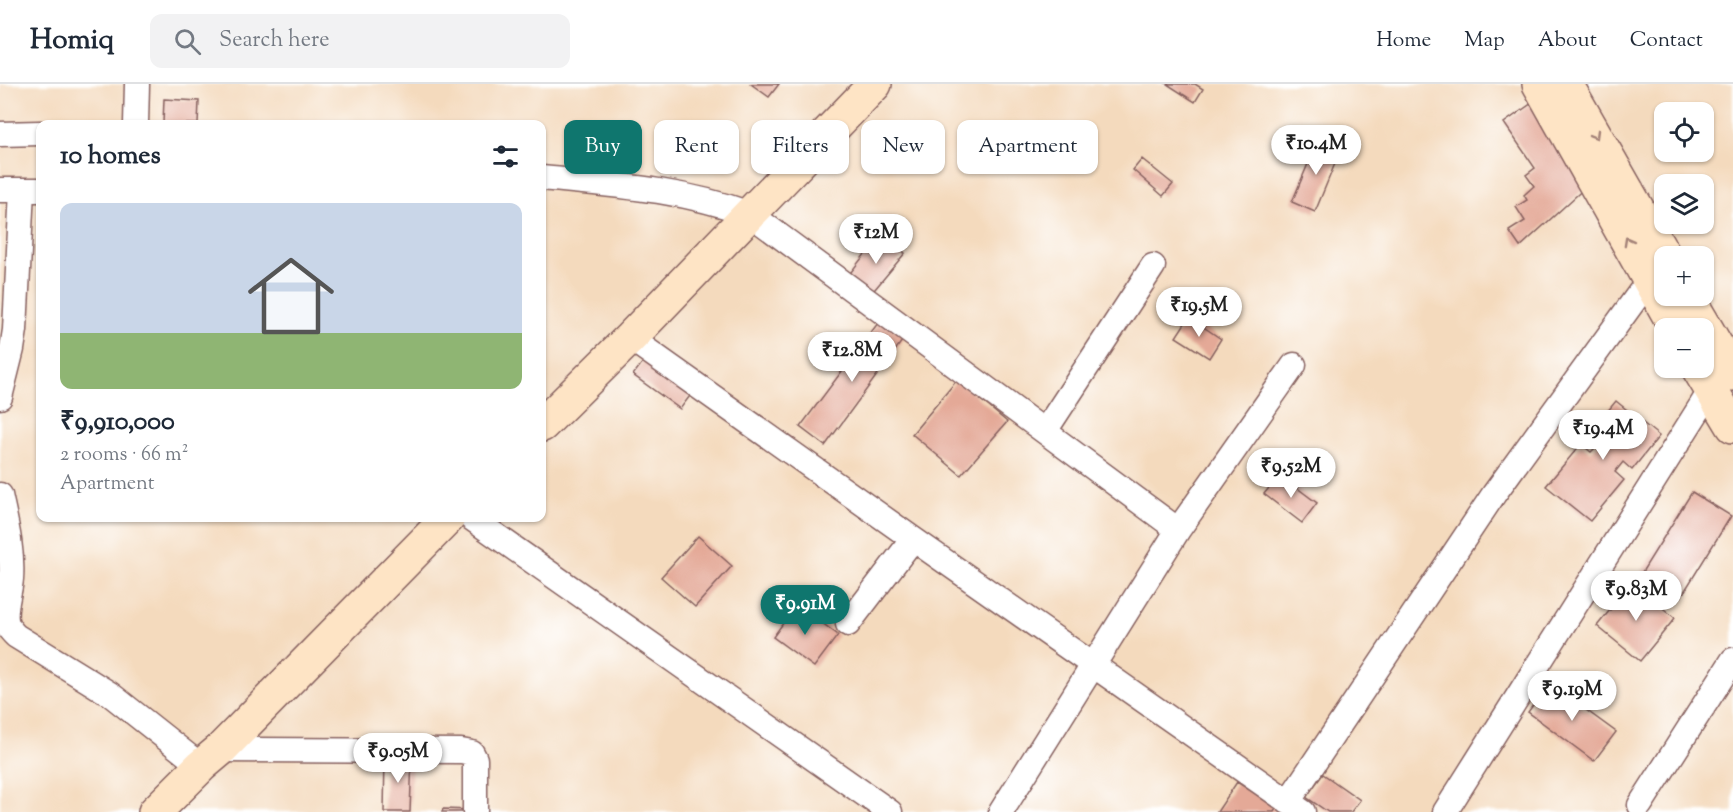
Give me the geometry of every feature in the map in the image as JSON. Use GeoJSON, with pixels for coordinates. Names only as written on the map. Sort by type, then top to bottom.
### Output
{"type":"FeatureCollection","features":[{"type":"Feature","properties":{"kind":"street"},"geometry":{"type":"LineString","coordinates":[[136,84],[136,120]]}},
{"type":"Feature","properties":{"kind":"street"},"geometry":{"type":"LineString","coordinates":[[546,421],[630,338],[875,84]]}},
{"type":"Feature","properties":{"kind":"street"},"geometry":{"type":"LineString","coordinates":[[1539,84],[1654,263]]}},
{"type":"Feature","properties":{"kind":"street"},"geometry":{"type":"LineString","coordinates":[[1566,84],[1654,262]]}},
{"type":"Feature","properties":{"kind":"street"},"geometry":{"type":"LineString","coordinates":[[0,134],[36,133]]}},
{"type":"Feature","properties":{"kind":"street"},"geometry":{"type":"LineString","coordinates":[[546,178],[647,188],[721,203],[750,214],[1178,530]]}},
{"type":"Feature","properties":{"kind":"street"},"geometry":{"type":"LineString","coordinates":[[0,397],[15,330],[21,190]]}},
{"type":"Feature","properties":{"kind":"street"},"geometry":{"type":"LineString","coordinates":[[1045,431],[1153,266]]}},
{"type":"Feature","properties":{"kind":"street"},"geometry":{"type":"LineString","coordinates":[[630,338],[1295,807],[1494,494],[1654,272]]}},
{"type":"Feature","properties":{"kind":"street"},"geometry":{"type":"LineString","coordinates":[[1001,812],[1178,530],[1294,365]]}},
{"type":"Feature","properties":{"kind":"street"},"geometry":{"type":"LineString","coordinates":[[1714,377],[1733,426]]}},
{"type":"Feature","properties":{"kind":"street"},"geometry":{"type":"LineString","coordinates":[[1445,812],[1713,378]]}},
{"type":"Feature","properties":{"kind":"street"},"geometry":{"type":"LineString","coordinates":[[0,495],[11,558],[6,617],[10,630],[8,644],[110,694],[210,758],[450,751],[472,753],[475,759],[475,812]]}},
{"type":"Feature","properties":{"kind":"street"},"geometry":{"type":"LineString","coordinates":[[155,812],[444,522]]}},
{"type":"Feature","properties":{"kind":"street"},"geometry":{"type":"LineString","coordinates":[[477,522],[890,812]]}},
{"type":"Feature","properties":{"kind":"street"},"geometry":{"type":"LineString","coordinates":[[848,624],[913,539]]}},
{"type":"Feature","properties":{"kind":"street"},"geometry":{"type":"LineString","coordinates":[[1640,805],[1733,660]]}},
{"type":"Feature","properties":{"kind":"building"},"geometry":{"type":"Polygon","coordinates":[[[751,84],[779,84],[769,97],[751,84]]]}},
{"type":"Feature","properties":{"kind":"building"},"geometry":{"type":"Polygon","coordinates":[[[1167,84],[1195,84],[1203,89],[1195,102],[1167,84]]]}},
{"type":"Feature","properties":{"kind":"building"},"geometry":{"type":"Polygon","coordinates":[[[164,99],[199,101],[198,120],[163,120],[164,99]]]}},
{"type":"Feature","properties":{"kind":"building"},"geometry":{"type":"Polygon","coordinates":[[[1532,103],[1588,185],[1520,247],[1509,231],[1525,221],[1516,207],[1527,200],[1524,195],[1534,186],[1526,175],[1535,168],[1504,123],[1532,103]]]}},
{"type":"Feature","properties":{"kind":"building"},"geometry":{"type":"Polygon","coordinates":[[[1318,140],[1341,149],[1315,212],[1292,202],[1318,140]]]}},
{"type":"Feature","properties":{"kind":"building"},"geometry":{"type":"Polygon","coordinates":[[[1142,159],[1173,184],[1163,196],[1133,170],[1142,159]]]}},
{"type":"Feature","properties":{"kind":"building"},"geometry":{"type":"Polygon","coordinates":[[[881,234],[905,253],[870,295],[847,277],[881,234]]]}},
{"type":"Feature","properties":{"kind":"building"},"geometry":{"type":"Polygon","coordinates":[[[1189,317],[1221,339],[1209,358],[1176,337],[1189,317]]]}},
{"type":"Feature","properties":{"kind":"building"},"geometry":{"type":"Polygon","coordinates":[[[881,319],[905,337],[825,446],[800,427],[881,319]]]}},
{"type":"Feature","properties":{"kind":"building"},"geometry":{"type":"Polygon","coordinates":[[[646,358],[693,392],[680,409],[633,375],[646,358]]]}},
{"type":"Feature","properties":{"kind":"building"},"geometry":{"type":"Polygon","coordinates":[[[957,380],[1007,422],[961,475],[912,434],[957,380]]]}},
{"type":"Feature","properties":{"kind":"building"},"geometry":{"type":"Polygon","coordinates":[[[1616,401],[1659,436],[1632,470],[1623,462],[1615,472],[1624,480],[1590,521],[1546,486],[1581,444],[1591,452],[1599,444],[1588,435],[1616,401]]]}},
{"type":"Feature","properties":{"kind":"building"},"geometry":{"type":"Polygon","coordinates":[[[1280,475],[1317,503],[1302,523],[1264,494],[1280,475]]]}},
{"type":"Feature","properties":{"kind":"building"},"geometry":{"type":"Polygon","coordinates":[[[1692,492],[1731,516],[1681,597],[1642,572],[1692,492]]]}},
{"type":"Feature","properties":{"kind":"building"},"geometry":{"type":"Polygon","coordinates":[[[698,536],[732,566],[695,607],[661,577],[698,536]]]}},
{"type":"Feature","properties":{"kind":"building"},"geometry":{"type":"Polygon","coordinates":[[[1632,583],[1675,618],[1640,661],[1597,626],[1632,583]]]}},
{"type":"Feature","properties":{"kind":"building"},"geometry":{"type":"Polygon","coordinates":[[[797,604],[838,635],[814,667],[773,637],[797,604]]]}},
{"type":"Feature","properties":{"kind":"building"},"geometry":{"type":"Polygon","coordinates":[[[1549,683],[1616,732],[1594,761],[1528,712],[1549,683]]]}},
{"type":"Feature","properties":{"kind":"building"},"geometry":{"type":"Polygon","coordinates":[[[385,756],[412,756],[410,812],[384,812],[385,756]]]}},
{"type":"Feature","properties":{"kind":"building"},"geometry":{"type":"Polygon","coordinates":[[[1323,774],[1360,800],[1351,812],[1328,812],[1306,797],[1323,774]]]}},
{"type":"Feature","properties":{"kind":"building"},"geometry":{"type":"Polygon","coordinates":[[[1237,782],[1277,807],[1274,812],[1217,812],[1237,782]]]}},
{"type":"Feature","properties":{"kind":"building"},"geometry":{"type":"Polygon","coordinates":[[[443,809],[471,810],[471,812],[442,812],[443,809]]]}}]}
